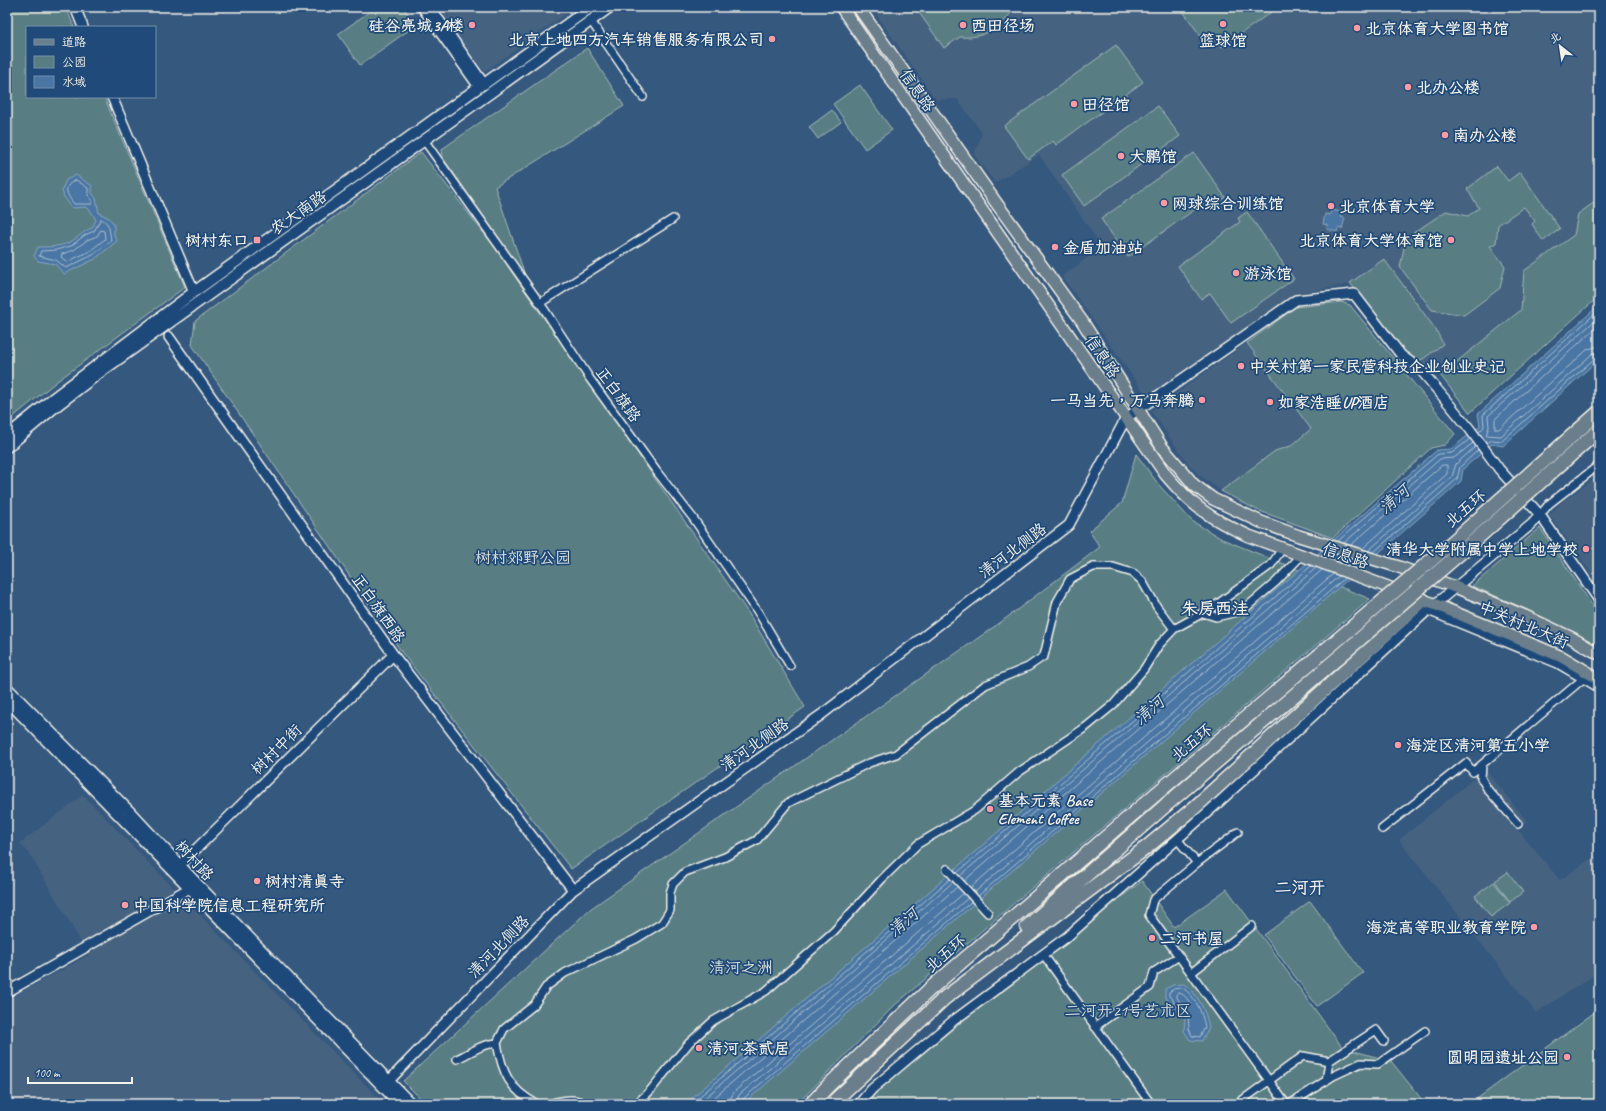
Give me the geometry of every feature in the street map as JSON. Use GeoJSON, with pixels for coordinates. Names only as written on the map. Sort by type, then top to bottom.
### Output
{"type":"FeatureCollection","features":[{"type":"Feature","properties":{"kind":"highway","name":"北五环"},"geometry":{"type":"LineString","coordinates":[[811,1104],[930,989],[1156,794],[1450,544],[1599,412]]}},
{"type":"Feature","properties":{"kind":"highway","name":"北五环"},"geometry":{"type":"LineString","coordinates":[[831,1104],[942,1000],[1125,843],[1166,805],[1465,549],[1599,430]]}},
{"type":"Feature","properties":{"kind":"highway"},"geometry":{"type":"LineString","coordinates":[[942,1000],[1147,847],[1428,605]]}},
{"type":"Feature","properties":{"kind":"main road","name":"农大南路"},"geometry":{"type":"LineString","coordinates":[[7,436],[51,400],[194,292],[591,7]]}},
{"type":"Feature","properties":{"kind":"main road","name":"农大南路"},"geometry":{"type":"LineString","coordinates":[[7,447],[56,406],[102,371],[610,7]]}},
{"type":"Feature","properties":{"kind":"main road","name":"信息路"},"geometry":{"type":"LineString","coordinates":[[841,7],[1166,475],[1194,504],[1224,525],[1282,549],[1380,584],[1428,605]]}},
{"type":"Feature","properties":{"kind":"main road","name":"信息路"},"geometry":{"type":"LineString","coordinates":[[858,7],[996,204],[1082,321],[1162,447],[1194,485],[1213,499],[1245,515],[1313,540],[1455,587]]}},
{"type":"Feature","properties":{"kind":"main road","name":"中关村北大街"},"geometry":{"type":"LineString","coordinates":[[1455,587],[1525,616],[1572,638],[1599,654]]}},
{"type":"Feature","properties":{"kind":"main road","name":"中关村北大街"},"geometry":{"type":"LineString","coordinates":[[1428,605],[1562,657],[1599,679]]}},
{"type":"Feature","properties":{"kind":"main road","name":"树村路"},"geometry":{"type":"LineString","coordinates":[[7,688],[128,810],[180,865],[194,886]]}},
{"type":"Feature","properties":{"kind":"main road","name":"树村路"},"geometry":{"type":"LineString","coordinates":[[7,700],[194,886],[386,1084],[411,1104]]}},
{"type":"Feature","properties":{"kind":"main road","name":"树村路"},"geometry":{"type":"LineString","coordinates":[[386,1084],[400,1104]]}},
{"type":"Feature","properties":{"kind":"street"},"geometry":{"type":"LineString","coordinates":[[75,7],[83,26]]}},
{"type":"Feature","properties":{"kind":"street"},"geometry":{"type":"LineString","coordinates":[[422,7],[482,86]]}},
{"type":"Feature","properties":{"kind":"street"},"geometry":{"type":"LineString","coordinates":[[430,7],[482,86]]}},
{"type":"Feature","properties":{"kind":"street"},"geometry":{"type":"LineString","coordinates":[[591,21],[643,97]]}},
{"type":"Feature","properties":{"kind":"street"},"geometry":{"type":"LineString","coordinates":[[112,98],[194,292]]}},
{"type":"Feature","properties":{"kind":"street","name":"正白旗路"},"geometry":{"type":"LineString","coordinates":[[424,140],[540,303],[590,379],[657,472],[693,518],[758,612],[790,666]]}},
{"type":"Feature","properties":{"kind":"street"},"geometry":{"type":"LineString","coordinates":[[540,303],[673,219]]}},
{"type":"Feature","properties":{"kind":"street"},"geometry":{"type":"LineString","coordinates":[[1126,418],[1296,300],[1354,294],[1401,355],[1420,369],[1469,428],[1499,469],[1540,515],[1599,600]]}},
{"type":"Feature","properties":{"kind":"street","name":"正白旗西路"},"geometry":{"type":"LineString","coordinates":[[169,337],[393,655],[573,890]]}},
{"type":"Feature","properties":{"kind":"street","name":"清河北侧路"},"geometry":{"type":"LineString","coordinates":[[386,1084],[573,890],[821,715],[1069,525],[1126,418]]}},
{"type":"Feature","properties":{"kind":"street"},"geometry":{"type":"LineString","coordinates":[[861,1103],[872,1089],[953,1021],[1068,936],[1177,839],[1428,605],[1455,587],[1532,524],[1549,504],[1599,465]]}},
{"type":"Feature","properties":{"kind":"street"},"geometry":{"type":"LineString","coordinates":[[636,1104],[649,1092],[689,1044],[713,1021],[766,992],[834,931],[882,879],[918,844],[975,810],[998,792],[1019,772],[1086,727],[1113,705],[1144,669],[1159,645],[1174,629],[1203,613],[1270,565],[1282,549]]}},
{"type":"Feature","properties":{"kind":"street"},"geometry":{"type":"LineString","coordinates":[[1203,613],[1216,617],[1242,611],[1276,582],[1298,555]]}},
{"type":"Feature","properties":{"kind":"street"},"geometry":{"type":"LineString","coordinates":[[538,1104],[526,1098],[513,1087],[501,1065],[497,1043],[504,1029],[534,1005],[546,987],[565,973],[636,939],[662,923],[670,910],[670,893],[673,884],[685,872],[725,857],[757,840],[788,803],[869,763],[896,754],[985,685],[1028,667],[1044,656],[1057,602],[1070,579],[1092,567],[1114,567],[1133,573],[1142,581],[1157,608],[1174,629]]}},
{"type":"Feature","properties":{"kind":"street"},"geometry":{"type":"LineString","coordinates":[[1428,605],[1558,663],[1599,687]]}},
{"type":"Feature","properties":{"kind":"street","name":"树村中街"},"geometry":{"type":"LineString","coordinates":[[180,865],[393,655]]}},
{"type":"Feature","properties":{"kind":"street"},"geometry":{"type":"LineString","coordinates":[[1382,829],[1466,763],[1473,772],[1584,678]]}},
{"type":"Feature","properties":{"kind":"street"},"geometry":{"type":"LineString","coordinates":[[1482,765],[1481,778],[1488,790],[1518,824]]}},
{"type":"Feature","properties":{"kind":"street"},"geometry":{"type":"LineString","coordinates":[[1238,832],[1197,863],[1153,900],[1149,915],[1286,1104]]}},
{"type":"Feature","properties":{"kind":"street"},"geometry":{"type":"LineString","coordinates":[[1177,839],[1197,863]]}},
{"type":"Feature","properties":{"kind":"street"},"geometry":{"type":"LineString","coordinates":[[947,869],[988,913]]}},
{"type":"Feature","properties":{"kind":"street"},"geometry":{"type":"LineString","coordinates":[[7,992],[194,886]]}},
{"type":"Feature","properties":{"kind":"street"},"geometry":{"type":"LineString","coordinates":[[1191,974],[1252,926]]}},
{"type":"Feature","properties":{"kind":"street"},"geometry":{"type":"LineString","coordinates":[[1043,954],[1151,1104]]}},
{"type":"Feature","properties":{"kind":"street"},"geometry":{"type":"LineString","coordinates":[[1095,1027],[1150,987],[1154,972],[1178,956]]}},
{"type":"Feature","properties":{"kind":"street"},"geometry":{"type":"LineString","coordinates":[[1326,1081],[1329,1062],[1376,1030],[1384,1041]]}},
{"type":"Feature","properties":{"kind":"street"},"geometry":{"type":"LineString","coordinates":[[1290,1104],[1326,1081],[1361,1063],[1378,1064],[1425,1031]]}},
{"type":"Feature","properties":{"kind":"street"},"geometry":{"type":"LineString","coordinates":[[457,1059],[471,1053],[485,1044],[497,1043]]}},
{"type":"Feature","properties":{"kind":"street"},"geometry":{"type":"LineString","coordinates":[[1238,1104],[1303,1056],[1329,1062]]}},
{"type":"Feature","properties":{"kind":"street"},"geometry":{"type":"LineString","coordinates":[[548,1104],[570,1100],[586,1104]]}},
{"type":"Feature","properties":{"kind":"shaded area"},"geometry":{"type":"Polygon","coordinates":[[[438,7],[576,7],[484,72],[438,7]]]}},
{"type":"Feature","properties":{"kind":"shaded area","name":"北京体育大学"},"geometry":{"type":"Polygon","coordinates":[[[871,7],[1599,7],[1599,199],[1578,214],[1574,235],[1524,271],[1521,310],[1440,375],[1407,353],[1353,283],[1296,295],[1148,398],[1062,276],[1102,247],[1039,155],[995,183],[974,155],[982,133],[957,99],[936,100],[871,7]]]}},
{"type":"Feature","properties":{"kind":"shaded area"},"geometry":{"type":"Polygon","coordinates":[[[1247,343],[1311,429],[1291,446],[1275,451],[1221,491],[1198,474],[1187,462],[1151,411],[1247,343]]]}},
{"type":"Feature","properties":{"kind":"shaded area","name":"清华大学附属中学上地学校"},"geometry":{"type":"Polygon","coordinates":[[[1599,476],[1599,584],[1549,515],[1565,499],[1599,476]]]}},
{"type":"Feature","properties":{"kind":"shaded area","name":"海淀高等职业教育学院"},"geometry":{"type":"Polygon","coordinates":[[[1485,769],[1527,821],[1518,830],[1560,880],[1599,853],[1599,972],[1536,1013],[1399,840],[1485,769]]]}},
{"type":"Feature","properties":{"kind":"shaded area","name":"中国科学院信息工程研究所"},"geometry":{"type":"Polygon","coordinates":[[[83,795],[383,1103],[7,1104],[7,1000],[89,955],[30,855],[20,843],[83,795]]]}},
{"type":"Feature","properties":{"kind":"green space"},"geometry":{"type":"Polygon","coordinates":[[[7,7],[66,7],[74,26],[26,26],[26,98],[104,98],[185,287],[56,382],[7,422],[7,7]]]}},
{"type":"Feature","properties":{"kind":"green space"},"geometry":{"type":"Polygon","coordinates":[[[376,7],[403,7],[416,25],[360,65],[338,34],[376,7]]]}},
{"type":"Feature","properties":{"kind":"green space","name":"西田径场"},"geometry":{"type":"Polygon","coordinates":[[[915,7],[1014,7],[1004,21],[992,31],[976,36],[960,37],[944,48],[915,7]]]}},
{"type":"Feature","properties":{"kind":"green space","name":"篮球馆"},"geometry":{"type":"Polygon","coordinates":[[[1180,7],[1272,7],[1274,10],[1222,47],[1217,39],[1207,45],[1180,7]]]}},
{"type":"Feature","properties":{"kind":"green space","name":"田径馆"},"geometry":{"type":"Polygon","coordinates":[[[1116,45],[1143,82],[1056,145],[1053,141],[1028,159],[1004,126],[1116,45]]]}},
{"type":"Feature","properties":{"kind":"green space"},"geometry":{"type":"Polygon","coordinates":[[[587,48],[624,106],[495,187],[525,275],[443,158],[442,149],[587,48]]]}},
{"type":"Feature","properties":{"kind":"green space"},"geometry":{"type":"Polygon","coordinates":[[[860,85],[892,130],[865,149],[833,104],[860,85]]]}},
{"type":"Feature","properties":{"kind":"green space","name":"大鹏馆"},"geometry":{"type":"Polygon","coordinates":[[[1158,106],[1180,136],[1084,206],[1062,175],[1158,106]]]}},
{"type":"Feature","properties":{"kind":"green space"},"geometry":{"type":"Polygon","coordinates":[[[832,110],[841,122],[818,139],[809,127],[832,110]]]}},
{"type":"Feature","properties":{"kind":"green space","name":"树村郊野公园"},"geometry":{"type":"Polygon","coordinates":[[[421,152],[493,245],[749,614],[805,707],[571,869],[403,654],[192,345],[195,321],[421,152]]]}},
{"type":"Feature","properties":{"kind":"green space","name":"网球综合训练馆"},"geometry":{"type":"Polygon","coordinates":[[[1194,153],[1225,197],[1213,206],[1208,200],[1128,257],[1101,219],[1194,153]]]}},
{"type":"Feature","properties":{"kind":"green space","name":"北京体育大学体育馆"},"geometry":{"type":"Polygon","coordinates":[[[1497,166],[1508,181],[1520,172],[1560,229],[1543,241],[1532,224],[1535,221],[1524,207],[1498,225],[1496,243],[1490,246],[1505,266],[1500,288],[1464,315],[1432,310],[1400,267],[1406,238],[1446,211],[1468,216],[1479,208],[1467,189],[1497,166]]]}},
{"type":"Feature","properties":{"kind":"green space"},"geometry":{"type":"Polygon","coordinates":[[[1599,199],[1599,296],[1470,413],[1440,375],[1521,310],[1524,271],[1574,235],[1578,214],[1599,199]]]}},
{"type":"Feature","properties":{"kind":"green space","name":"游泳馆"},"geometry":{"type":"Polygon","coordinates":[[[1247,212],[1294,279],[1231,323],[1210,293],[1201,299],[1178,266],[1240,222],[1238,218],[1247,212]]]}},
{"type":"Feature","properties":{"kind":"green space"},"geometry":{"type":"Polygon","coordinates":[[[1384,259],[1436,330],[1443,344],[1423,359],[1416,361],[1404,354],[1350,283],[1384,259]]]}},
{"type":"Feature","properties":{"kind":"green space"},"geometry":{"type":"Polygon","coordinates":[[[1341,302],[1350,305],[1455,434],[1445,445],[1431,448],[1333,538],[1257,510],[1221,491],[1275,451],[1291,446],[1311,429],[1247,343],[1296,307],[1341,302]]]}},
{"type":"Feature","properties":{"kind":"green space","name":"清河之洲"},"geometry":{"type":"Polygon","coordinates":[[[1136,454],[1159,485],[1192,521],[1222,539],[1370,599],[895,1005],[797,1104],[426,1104],[403,1081],[590,909],[1001,622],[1100,547],[1089,531],[1122,503],[1136,454]]]}},
{"type":"Feature","properties":{"kind":"green space"},"geometry":{"type":"Polygon","coordinates":[[[1540,528],[1599,615],[1599,648],[1553,622],[1472,586],[1540,528]]]}},
{"type":"Feature","properties":{"kind":"green space"},"geometry":{"type":"Polygon","coordinates":[[[1508,872],[1523,892],[1510,902],[1495,881],[1508,872]]]}},
{"type":"Feature","properties":{"kind":"green space","name":"二河开21号艺术区"},"geometry":{"type":"Polygon","coordinates":[[[1142,881],[1174,927],[1227,889],[1343,1048],[1391,1061],[1423,1101],[1420,1103],[1421,1104],[868,1104],[868,1099],[977,1009],[1142,881]]]}},
{"type":"Feature","properties":{"kind":"green space"},"geometry":{"type":"Polygon","coordinates":[[[1494,882],[1510,903],[1491,917],[1475,896],[1494,882]]]}},
{"type":"Feature","properties":{"kind":"green space"},"geometry":{"type":"Polygon","coordinates":[[[1310,901],[1363,973],[1317,1006],[1264,935],[1310,901]]]}},
{"type":"Feature","properties":{"kind":"green space","name":"圆明园遗址公园"},"geometry":{"type":"Polygon","coordinates":[[[1599,1009],[1599,1104],[1470,1104],[1599,1009]]]}},
{"type":"Feature","properties":{"kind":"water"},"geometry":{"type":"Polygon","coordinates":[[[76,175],[92,186],[92,193],[96,198],[99,213],[109,218],[114,224],[114,235],[117,241],[95,259],[64,274],[55,264],[38,261],[34,256],[38,247],[66,244],[92,228],[96,220],[87,207],[72,208],[64,197],[62,190],[66,180],[76,175]]]}},
{"type":"Feature","properties":{"kind":"water"},"geometry":{"type":"Polygon","coordinates":[[[1331,210],[1341,212],[1340,217],[1345,218],[1342,229],[1338,228],[1337,232],[1327,229],[1327,225],[1323,224],[1325,214],[1330,215],[1331,210]]]}},
{"type":"Feature","properties":{"kind":"water","name":"清河"},"geometry":{"type":"Polygon","coordinates":[[[1599,305],[1599,359],[1503,446],[1492,444],[1463,469],[1461,481],[1450,491],[743,1104],[685,1104],[1437,450],[1451,449],[1480,426],[1478,414],[1599,305]]]}},
{"type":"Feature","properties":{"kind":"water"},"geometry":{"type":"Polygon","coordinates":[[[1184,984],[1194,993],[1201,1003],[1206,1015],[1209,1027],[1202,1041],[1190,1040],[1184,1031],[1185,1017],[1178,1010],[1171,1017],[1170,1002],[1165,998],[1165,989],[1173,985],[1184,984]]]}},
{"type":"Feature","properties":{"kind":"place","name":"篮球馆"},"geometry":{"type":"Point","coordinates":[1223,24]}},
{"type":"Feature","properties":{"kind":"place","name":"硅谷亮城3A楼"},"geometry":{"type":"Point","coordinates":[472,25]}},
{"type":"Feature","properties":{"kind":"place","name":"西田径场"},"geometry":{"type":"Point","coordinates":[963,25]}},
{"type":"Feature","properties":{"kind":"place","name":"北京体育大学图书馆"},"geometry":{"type":"Point","coordinates":[1357,28]}},
{"type":"Feature","properties":{"kind":"place","name":"北京上地四方汽车销售服务有限公司"},"geometry":{"type":"Point","coordinates":[772,39]}},
{"type":"Feature","properties":{"kind":"place","name":"北办公楼"},"geometry":{"type":"Point","coordinates":[1408,87]}},
{"type":"Feature","properties":{"kind":"place","name":"田径馆"},"geometry":{"type":"Point","coordinates":[1074,104]}},
{"type":"Feature","properties":{"kind":"place","name":"南办公楼"},"geometry":{"type":"Point","coordinates":[1445,135]}},
{"type":"Feature","properties":{"kind":"place","name":"大鹏馆"},"geometry":{"type":"Point","coordinates":[1121,156]}},
{"type":"Feature","properties":{"kind":"place","name":"网球综合训练馆"},"geometry":{"type":"Point","coordinates":[1164,203]}},
{"type":"Feature","properties":{"kind":"place","name":"北京体育大学"},"geometry":{"type":"Point","coordinates":[1331,206]}},
{"type":"Feature","properties":{"kind":"place","name":"树村东口"},"geometry":{"type":"Point","coordinates":[257,240]}},
{"type":"Feature","properties":{"kind":"place","name":"北京体育大学体育馆"},"geometry":{"type":"Point","coordinates":[1451,240]}},
{"type":"Feature","properties":{"kind":"place","name":"金盾加油站"},"geometry":{"type":"Point","coordinates":[1055,247]}},
{"type":"Feature","properties":{"kind":"place","name":"游泳馆"},"geometry":{"type":"Point","coordinates":[1236,273]}},
{"type":"Feature","properties":{"kind":"place","name":"中关村第一家民营科技企业创业史记"},"geometry":{"type":"Point","coordinates":[1241,366]}},
{"type":"Feature","properties":{"kind":"place","name":"一马当先，万马奔腾"},"geometry":{"type":"Point","coordinates":[1202,400]}},
{"type":"Feature","properties":{"kind":"place","name":"如家浩睡UP酒店"},"geometry":{"type":"Point","coordinates":[1270,402]}},
{"type":"Feature","properties":{"kind":"place","name":"清华大学附属中学上地学校"},"geometry":{"type":"Point","coordinates":[1586,549]}},
{"type":"Feature","properties":{"kind":"place","name":"海淀区清河第五小学"},"geometry":{"type":"Point","coordinates":[1398,745]}},
{"type":"Feature","properties":{"kind":"place","name":"基本元素 Base Element Coffee"},"geometry":{"type":"Point","coordinates":[990,809]}},
{"type":"Feature","properties":{"kind":"place","name":"树村清真寺"},"geometry":{"type":"Point","coordinates":[257,881]}},
{"type":"Feature","properties":{"kind":"place","name":"中国科学院信息工程研究所"},"geometry":{"type":"Point","coordinates":[125,905]}},
{"type":"Feature","properties":{"kind":"place","name":"海淀高等职业教育学院"},"geometry":{"type":"Point","coordinates":[1534,927]}},
{"type":"Feature","properties":{"kind":"place","name":"二河书屋"},"geometry":{"type":"Point","coordinates":[1152,938]}},
{"type":"Feature","properties":{"kind":"place","name":"清河·茶贰居"},"geometry":{"type":"Point","coordinates":[699,1048]}},
{"type":"Feature","properties":{"kind":"place","name":"圆明园遗址公园"},"geometry":{"type":"Point","coordinates":[1567,1057]}},
{"type":"Feature","properties":{"kind":"district","name":"朱房西洼"},"geometry":{"type":"Point","coordinates":[1215,608]}},
{"type":"Feature","properties":{"kind":"district","name":"二河开"},"geometry":{"type":"Point","coordinates":[1300,887]}}]}
